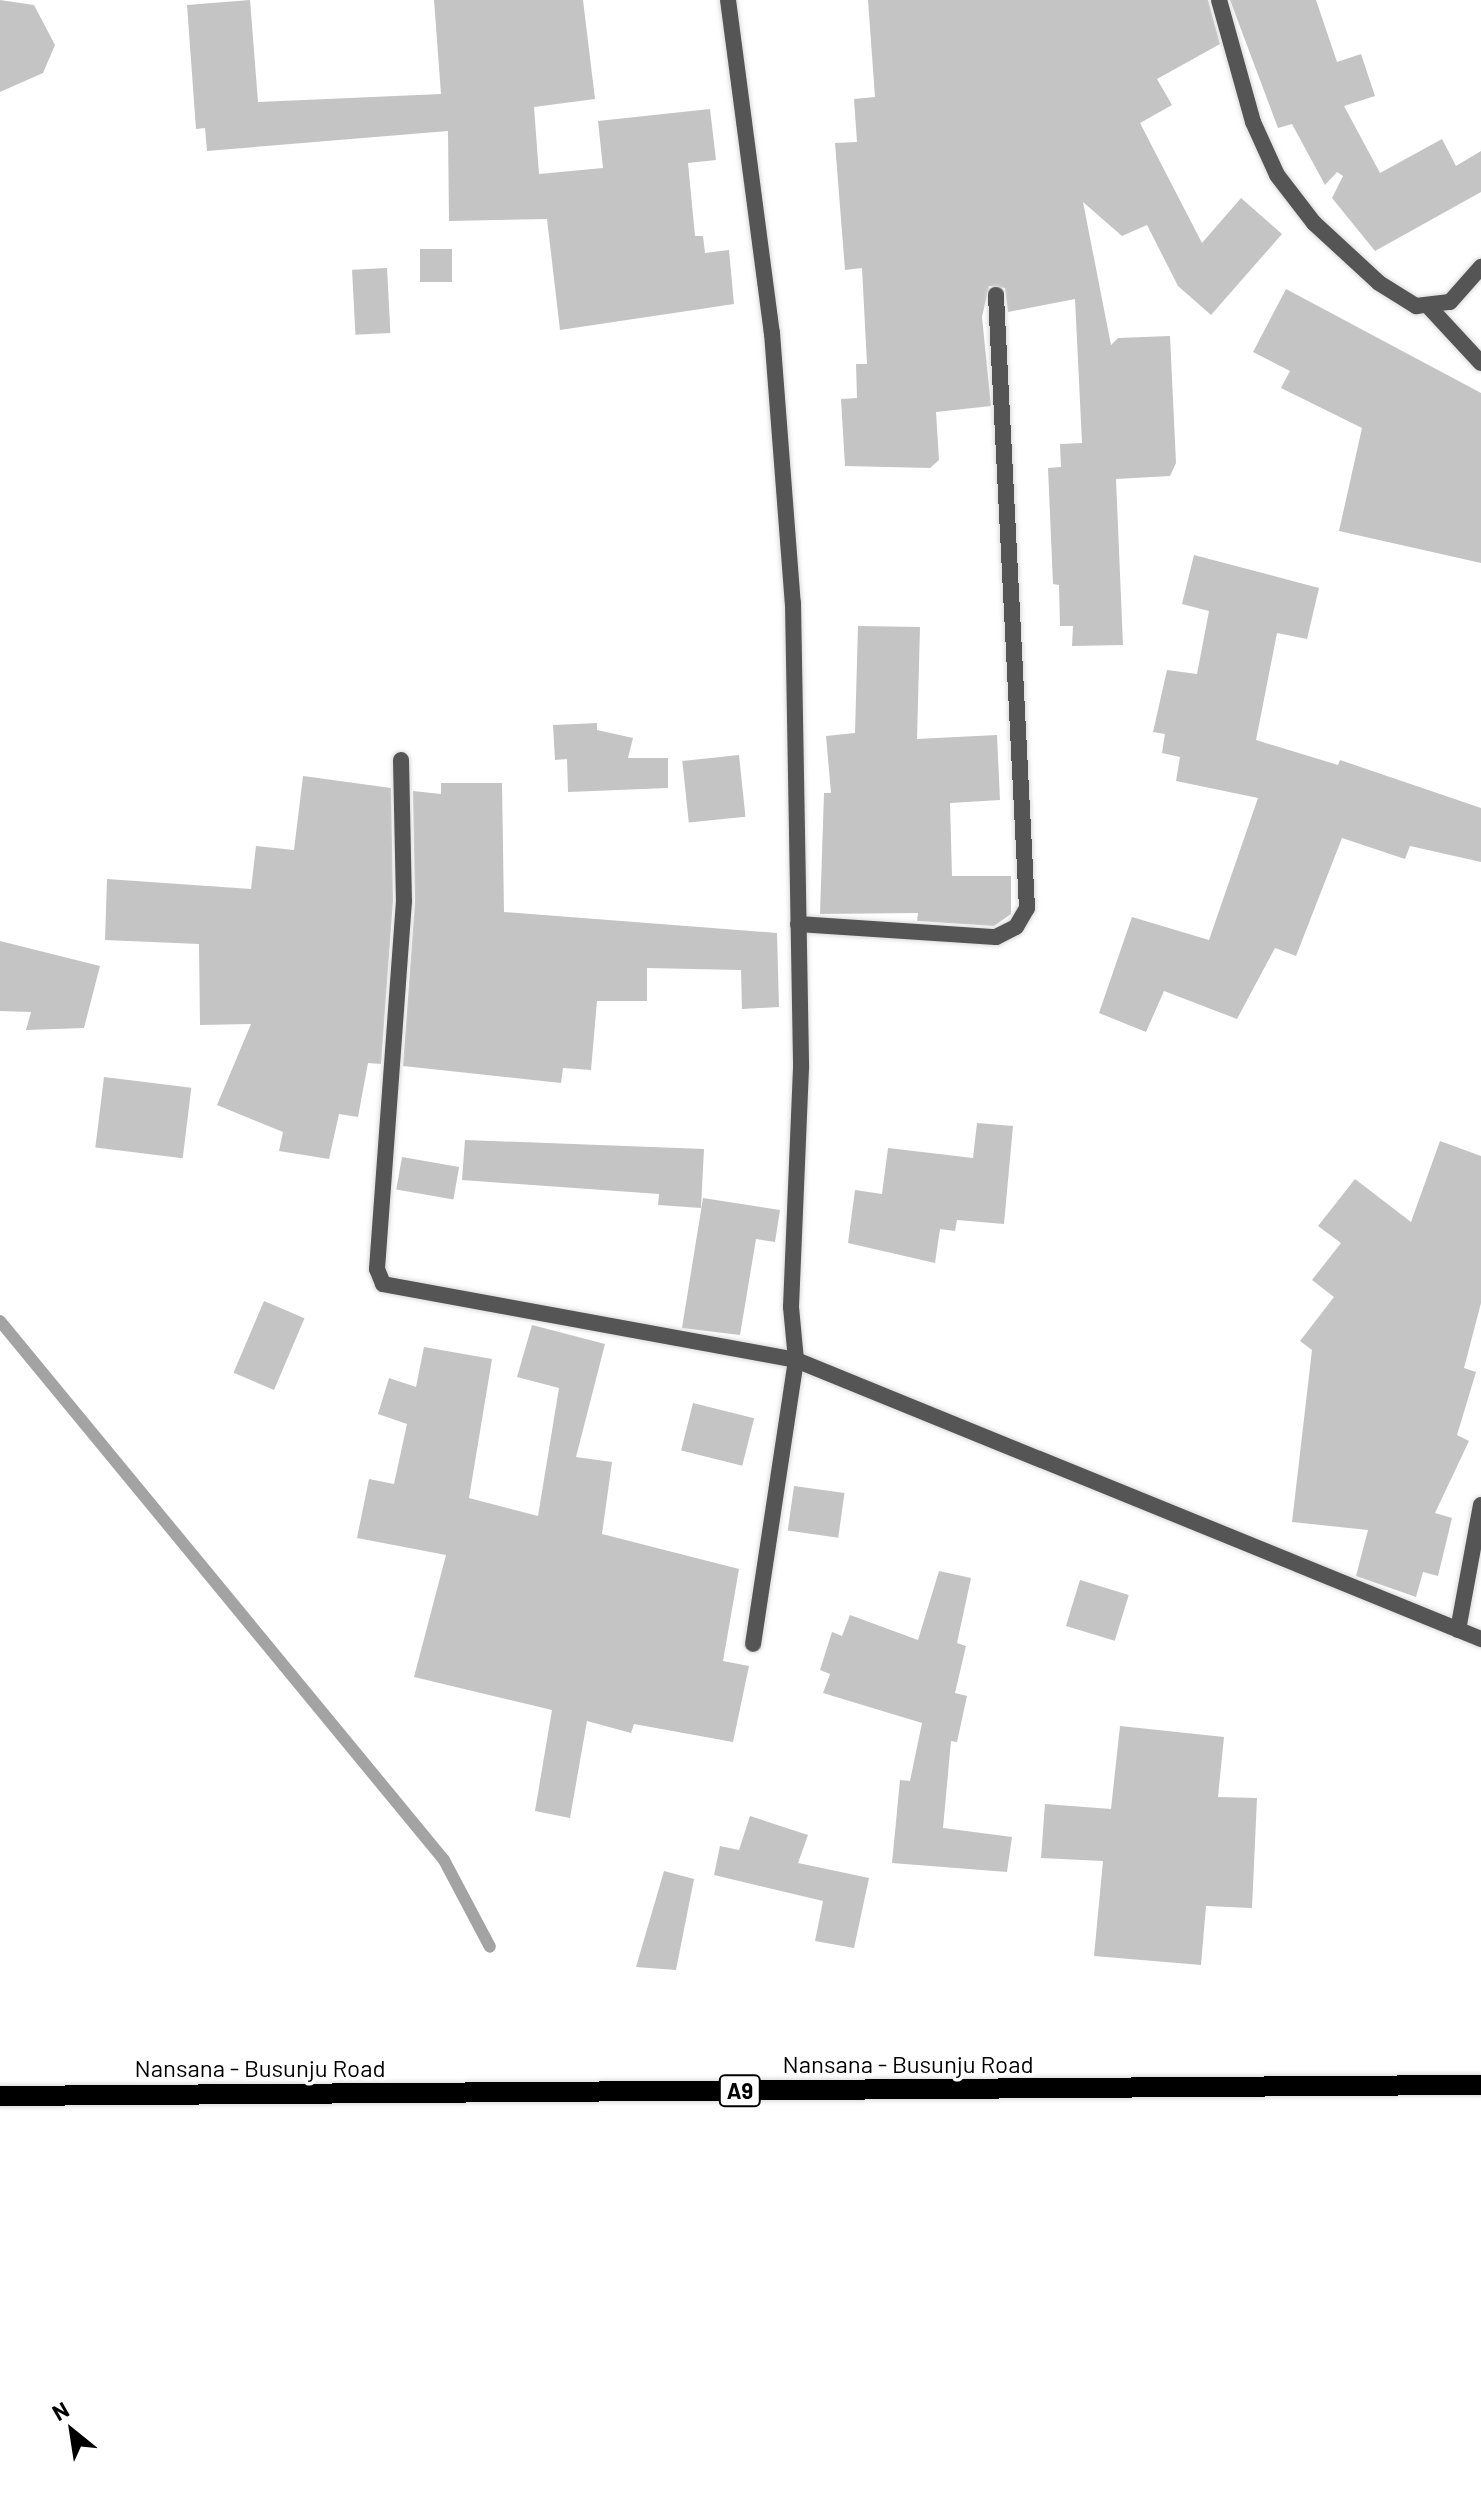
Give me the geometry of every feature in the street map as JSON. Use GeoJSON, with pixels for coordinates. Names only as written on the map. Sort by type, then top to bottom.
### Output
{"type":"FeatureCollection","features":[{"type":"Feature","properties":{"kind":"main road","name":"Nansana - Busunju Road"},"geometry":{"type":"LineString","coordinates":[[0,2096],[1481,2085]]}},
{"type":"Feature","properties":{"kind":"street"},"geometry":{"type":"LineString","coordinates":[[728,0],[772,333],[793,603],[801,1068],[791,1307],[796,1360],[753,1644]]}},
{"type":"Feature","properties":{"kind":"street"},"geometry":{"type":"LineString","coordinates":[[1219,0],[1253,122],[1277,175],[1314,223],[1379,283],[1430,308],[1481,363]]}},
{"type":"Feature","properties":{"kind":"street"},"geometry":{"type":"LineString","coordinates":[[1430,308],[1450,302],[1481,267]]}},
{"type":"Feature","properties":{"kind":"street"},"geometry":{"type":"LineString","coordinates":[[798,924],[996,937],[1016,927],[1027,908],[996,295]]}},
{"type":"Feature","properties":{"kind":"street"},"geometry":{"type":"LineString","coordinates":[[401,760],[404,901],[377,1269],[383,1284],[796,1360],[1481,1639]]}},
{"type":"Feature","properties":{"kind":"street"},"geometry":{"type":"LineString","coordinates":[[1458,1630],[1481,1505]]}},
{"type":"Feature","properties":{"kind":"building"},"geometry":{"type":"Polygon","coordinates":[[[0,0],[34,5],[55,45],[43,73],[0,92],[0,0]]]}},
{"type":"Feature","properties":{"kind":"building"},"geometry":{"type":"Polygon","coordinates":[[[250,0],[258,102],[441,94],[434,0],[583,0],[595,99],[534,107],[539,174],[603,168],[598,121],[710,109],[716,160],[688,163],[695,236],[703,236],[705,253],[729,250],[734,304],[560,330],[547,219],[449,221],[448,131],[207,151],[205,128],[196,129],[187,5],[250,0]]]}},
{"type":"Feature","properties":{"kind":"building"},"geometry":{"type":"Polygon","coordinates":[[[868,0],[1208,0],[1220,44],[1157,79],[1172,105],[1140,123],[1202,243],[1241,198],[1282,234],[1211,315],[1178,286],[1147,225],[1122,236],[1083,202],[1111,345],[1118,338],[1170,336],[1176,463],[1170,476],[1116,479],[1123,645],[1072,646],[1073,626],[1060,626],[1059,585],[1053,584],[1048,468],[1061,467],[1060,444],[1082,443],[1075,299],[1008,312],[1005,288],[989,286],[982,317],[991,406],[936,412],[939,460],[930,468],[845,466],[841,399],[857,398],[856,364],[867,364],[862,268],[845,270],[835,143],[857,142],[854,99],[875,97],[868,0]]]}},
{"type":"Feature","properties":{"kind":"building"},"geometry":{"type":"Polygon","coordinates":[[[1230,0],[1316,0],[1337,62],[1361,54],[1375,96],[1344,106],[1380,173],[1442,139],[1456,166],[1481,151],[1481,192],[1375,251],[1332,198],[1343,176],[1337,172],[1325,185],[1292,124],[1278,128],[1230,0]]]}},
{"type":"Feature","properties":{"kind":"building"},"geometry":{"type":"Polygon","coordinates":[[[420,249],[452,249],[452,282],[420,282],[420,249]]]}},
{"type":"Feature","properties":{"kind":"building"},"geometry":{"type":"Polygon","coordinates":[[[387,268],[390,333],[355,335],[352,270],[387,268]]]}},
{"type":"Feature","properties":{"kind":"building"},"geometry":{"type":"Polygon","coordinates":[[[1286,289],[1481,393],[1481,563],[1339,531],[1362,428],[1281,388],[1290,371],[1253,352],[1286,289]]]}},
{"type":"Feature","properties":{"kind":"building"},"geometry":{"type":"Polygon","coordinates":[[[1194,555],[1319,588],[1307,639],[1277,633],[1256,740],[1338,765],[1340,760],[1481,808],[1481,862],[1410,846],[1405,859],[1342,838],[1296,956],[1275,948],[1237,1019],[1164,991],[1146,1032],[1099,1013],[1132,917],[1209,940],[1258,798],[1176,781],[1180,757],[1162,753],[1165,734],[1153,732],[1167,670],[1197,674],[1209,611],[1182,604],[1194,555]]]}},
{"type":"Feature","properties":{"kind":"building"},"geometry":{"type":"Polygon","coordinates":[[[858,626],[920,627],[917,739],[997,735],[1000,800],[950,803],[952,876],[1011,876],[1011,914],[994,926],[917,921],[918,913],[820,914],[824,793],[831,793],[826,736],[855,733],[858,626]]]}},
{"type":"Feature","properties":{"kind":"building"},"geometry":{"type":"Polygon","coordinates":[[[597,723],[597,730],[633,738],[628,758],[668,758],[668,788],[568,792],[567,759],[555,760],[553,725],[597,723]]]}},
{"type":"Feature","properties":{"kind":"building"},"geometry":{"type":"Polygon","coordinates":[[[739,755],[745,817],[689,823],[682,761],[739,755]]]}},
{"type":"Feature","properties":{"kind":"building"},"geometry":{"type":"Polygon","coordinates":[[[303,776],[391,788],[393,901],[381,1064],[368,1063],[358,1117],[339,1114],[329,1159],[279,1151],[283,1132],[217,1105],[251,1024],[200,1025],[199,944],[105,940],[107,879],[251,889],[256,846],[294,850],[303,776]]]}},
{"type":"Feature","properties":{"kind":"building"},"geometry":{"type":"Polygon","coordinates":[[[441,783],[502,783],[504,912],[777,933],[779,1007],[742,1009],[741,970],[647,968],[647,1001],[597,1001],[591,1070],[563,1068],[561,1083],[403,1066],[415,902],[413,791],[441,794],[441,783]]]}},
{"type":"Feature","properties":{"kind":"building"},"geometry":{"type":"Polygon","coordinates":[[[0,941],[100,966],[84,1028],[26,1030],[31,1012],[0,1011],[0,941]]]}},
{"type":"Feature","properties":{"kind":"building"},"geometry":{"type":"Polygon","coordinates":[[[104,1077],[191,1088],[183,1158],[95,1147],[104,1077]]]}},
{"type":"Feature","properties":{"kind":"building"},"geometry":{"type":"Polygon","coordinates":[[[977,1123],[1013,1126],[1004,1224],[957,1220],[955,1231],[940,1229],[935,1263],[848,1243],[855,1190],[882,1194],[888,1148],[973,1158],[977,1123]]]}},
{"type":"Feature","properties":{"kind":"building"},"geometry":{"type":"Polygon","coordinates":[[[465,1140],[704,1149],[701,1208],[658,1205],[659,1194],[462,1180],[465,1140]]]}},
{"type":"Feature","properties":{"kind":"building"},"geometry":{"type":"Polygon","coordinates":[[[1440,1141],[1481,1156],[1481,1303],[1464,1368],[1476,1372],[1457,1435],[1469,1441],[1435,1513],[1452,1518],[1438,1576],[1423,1572],[1416,1597],[1356,1576],[1368,1530],[1292,1522],[1312,1350],[1300,1341],[1334,1297],[1312,1280],[1341,1243],[1318,1226],[1355,1179],[1411,1222],[1440,1141]]]}},
{"type":"Feature","properties":{"kind":"building"},"geometry":{"type":"Polygon","coordinates":[[[402,1157],[459,1167],[453,1200],[396,1189],[402,1157]]]}},
{"type":"Feature","properties":{"kind":"building"},"geometry":{"type":"Polygon","coordinates":[[[703,1198],[780,1210],[775,1242],[756,1239],[740,1335],[682,1328],[703,1198]]]}},
{"type":"Feature","properties":{"kind":"building"},"geometry":{"type":"Polygon","coordinates":[[[264,1301],[305,1318],[274,1390],[234,1373],[264,1301]]]}},
{"type":"Feature","properties":{"kind":"building"},"geometry":{"type":"Polygon","coordinates":[[[532,1325],[605,1344],[576,1457],[612,1462],[602,1534],[739,1569],[723,1661],[749,1666],[733,1742],[634,1724],[631,1733],[587,1721],[570,1818],[535,1811],[552,1710],[414,1677],[446,1555],[357,1538],[369,1479],[394,1484],[407,1424],[378,1414],[389,1378],[416,1387],[424,1347],[492,1359],[469,1498],[538,1516],[559,1388],[517,1377],[532,1325]]]}},
{"type":"Feature","properties":{"kind":"building"},"geometry":{"type":"Polygon","coordinates":[[[693,1403],[754,1418],[742,1466],[681,1451],[693,1403]]]}},
{"type":"Feature","properties":{"kind":"building"},"geometry":{"type":"Polygon","coordinates":[[[794,1486],[845,1493],[838,1538],[788,1531],[794,1486]]]}},
{"type":"Feature","properties":{"kind":"building"},"geometry":{"type":"Polygon","coordinates":[[[939,1571],[971,1578],[957,1643],[966,1646],[955,1693],[967,1696],[957,1742],[951,1741],[943,1828],[1012,1837],[1007,1872],[892,1863],[900,1780],[910,1781],[922,1723],[823,1693],[830,1674],[820,1670],[832,1632],[842,1636],[850,1615],[918,1640],[939,1571]]]}},
{"type":"Feature","properties":{"kind":"building"},"geometry":{"type":"Polygon","coordinates":[[[1080,1580],[1129,1595],[1115,1641],[1066,1626],[1080,1580]]]}},
{"type":"Feature","properties":{"kind":"building"},"geometry":{"type":"Polygon","coordinates":[[[1120,1726],[1224,1737],[1218,1797],[1257,1798],[1252,1908],[1206,1906],[1201,1965],[1094,1956],[1103,1861],[1041,1858],[1045,1804],[1111,1809],[1120,1726]]]}},
{"type":"Feature","properties":{"kind":"building"},"geometry":{"type":"Polygon","coordinates":[[[750,1816],[808,1835],[798,1863],[869,1878],[854,1948],[815,1941],[823,1901],[714,1875],[720,1846],[739,1850],[750,1816]]]}},
{"type":"Feature","properties":{"kind":"building"},"geometry":{"type":"Polygon","coordinates":[[[664,1871],[694,1879],[676,1970],[636,1967],[664,1871]]]}},
{"type":"Feature","properties":{"kind":"waterway"},"geometry":{"type":"LineString","coordinates":[[0,1321],[444,1860],[490,1947]]}}]}
